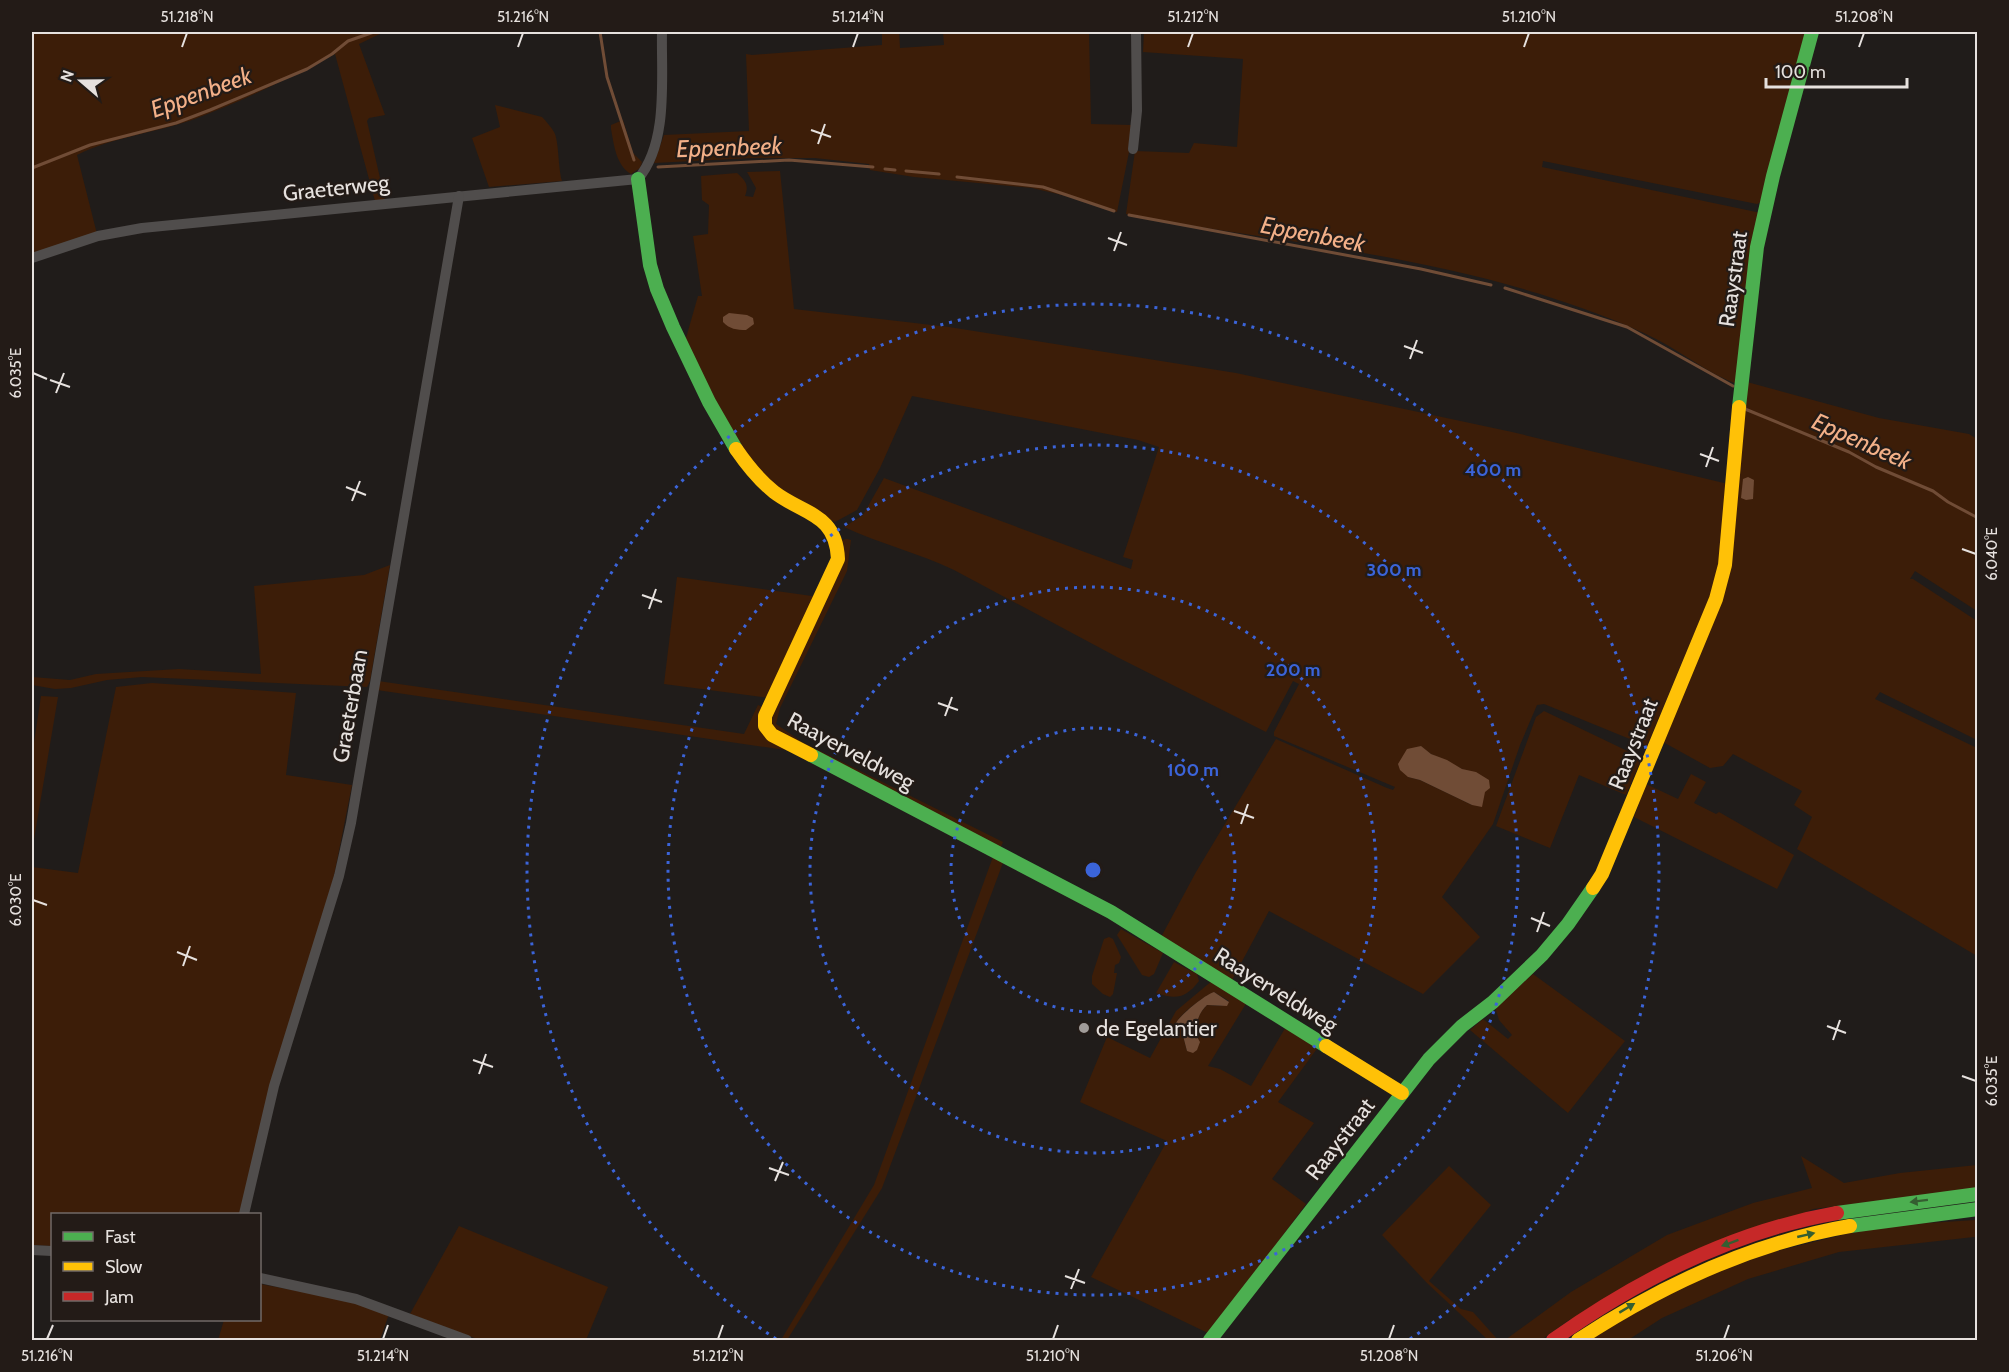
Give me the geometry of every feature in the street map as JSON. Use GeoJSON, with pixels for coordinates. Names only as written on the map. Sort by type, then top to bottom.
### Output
{"type":"FeatureCollection","features":[{"type":"Feature","properties":{"kind":"main road","name":"Raaystraat"},"geometry":{"type":"LineString","coordinates":[[1210,1341],[1429,1059],[1462,1026],[1493,1002],[1542,955],[1602,874],[1716,599],[1725,565],[1743,360],[1757,247],[1773,176],[1812,32]]}},
{"type":"Feature","properties":{"kind":"main road","name":"Raayerveldweg"},"geometry":{"type":"LineString","coordinates":[[641,175],[651,267],[671,325],[720,426],[765,485],[827,524],[836,536],[839,547],[838,559],[765,716],[765,726],[772,735],[1111,912],[1402,1093]]}},
{"type":"Feature","properties":{"kind":"main road"},"geometry":{"type":"LineString","coordinates":[[1552,1341],[1632,1288],[1665,1270],[1727,1244],[1810,1218],[1866,1208],[1977,1194]]}},
{"type":"Feature","properties":{"kind":"main road"},"geometry":{"type":"LineString","coordinates":[[1578,1341],[1623,1311],[1671,1284],[1730,1258],[1774,1243],[1883,1220],[1977,1209]]}},
{"type":"Feature","properties":{"kind":"street"},"geometry":{"type":"LineString","coordinates":[[641,175],[656,146],[659,125],[662,32]]}},
{"type":"Feature","properties":{"kind":"street"},"geometry":{"type":"LineString","coordinates":[[1133,149],[1137,111],[1136,32]]}},
{"type":"Feature","properties":{"kind":"street","name":"Graeterweg"},"geometry":{"type":"LineString","coordinates":[[32,258],[98,236],[142,228],[641,175]]}},
{"type":"Feature","properties":{"kind":"street","name":"Graeterbaan"},"geometry":{"type":"LineString","coordinates":[[244,1213],[274,1086],[339,876],[351,823],[459,196]]}},
{"type":"Feature","properties":{"kind":"street"},"geometry":{"type":"LineString","coordinates":[[32,1250],[51,1251]]}},
{"type":"Feature","properties":{"kind":"street"},"geometry":{"type":"LineString","coordinates":[[261,1278],[356,1299],[467,1341]]}},
{"type":"Feature","properties":{"kind":"shaded area"},"geometry":{"type":"Polygon","coordinates":[[[32,32],[384,32],[359,44],[385,115],[369,118],[367,121],[385,200],[375,201],[335,54],[210,113],[119,139],[77,155],[97,234],[32,254],[32,32]]]}},
{"type":"Feature","properties":{"kind":"shaded area"},"geometry":{"type":"Polygon","coordinates":[[[882,32],[899,32],[900,48],[944,45],[943,32],[1089,32],[1091,124],[1132,125],[1117,212],[1083,200],[1032,188],[914,177],[870,170],[869,164],[815,158],[752,158],[654,163],[664,135],[749,131],[746,54],[882,45],[882,32]]]}},
{"type":"Feature","properties":{"kind":"shaded area"},"geometry":{"type":"Polygon","coordinates":[[[1144,32],[1808,32],[1763,201],[1757,204],[1543,161],[1542,167],[1761,213],[1737,384],[1630,327],[1540,294],[1438,267],[1126,214],[1135,151],[1189,153],[1194,143],[1237,147],[1243,59],[1143,52],[1144,32]]]}},
{"type":"Feature","properties":{"kind":"shaded area"},"geometry":{"type":"Polygon","coordinates":[[[495,105],[542,117],[545,120],[556,136],[562,181],[489,187],[472,138],[500,127],[495,105]]]}},
{"type":"Feature","properties":{"kind":"shaded area"},"geometry":{"type":"Polygon","coordinates":[[[623,120],[633,153],[642,162],[640,168],[631,174],[619,160],[611,129],[611,125],[623,120]]]}},
{"type":"Feature","properties":{"kind":"shaded area"},"geometry":{"type":"Polygon","coordinates":[[[780,171],[794,309],[949,327],[1236,373],[1512,432],[1728,484],[1718,577],[1647,746],[1544,704],[1537,705],[1520,745],[1493,824],[1442,897],[1480,937],[1423,994],[1269,911],[1231,982],[1160,939],[1196,872],[1276,739],[1387,788],[1393,790],[1395,787],[1274,736],[1299,684],[1293,681],[1266,732],[1117,657],[954,570],[844,527],[863,515],[884,478],[1131,569],[1133,560],[1123,557],[1159,447],[1138,440],[912,396],[880,468],[857,510],[835,522],[777,492],[746,460],[684,345],[698,296],[702,296],[693,236],[708,234],[709,205],[702,200],[701,176],[737,173],[746,183],[745,196],[753,197],[756,188],[747,172],[780,171]],[[1420,746],[1408,777],[1420,780],[1472,805],[1468,772],[1420,746]]]}},
{"type":"Feature","properties":{"kind":"shaded area"},"geometry":{"type":"Polygon","coordinates":[[[729,313],[747,315],[753,318],[754,324],[746,330],[731,328],[723,322],[723,317],[729,313]]]}},
{"type":"Feature","properties":{"kind":"shaded area"},"geometry":{"type":"Polygon","coordinates":[[[1747,382],[1879,418],[1969,434],[1977,439],[1977,611],[1915,571],[1910,579],[1977,621],[1977,740],[1880,692],[1875,699],[1977,748],[1977,956],[1797,849],[1812,817],[1794,805],[1802,791],[1733,754],[1723,766],[1710,768],[1663,742],[1720,603],[1747,382]]]}},
{"type":"Feature","properties":{"kind":"shaded area"},"geometry":{"type":"Polygon","coordinates":[[[1748,477],[1754,480],[1753,499],[1746,500],[1741,498],[1743,479],[1748,477]]]}},
{"type":"Feature","properties":{"kind":"shaded area"},"geometry":{"type":"Polygon","coordinates":[[[841,540],[851,540],[847,571],[780,708],[776,724],[802,742],[1003,842],[1000,849],[770,728],[772,705],[841,540]]]}},
{"type":"Feature","properties":{"kind":"shaded area"},"geometry":{"type":"Polygon","coordinates":[[[390,565],[370,681],[367,687],[142,677],[107,680],[71,688],[55,689],[32,685],[32,677],[70,680],[96,674],[179,669],[261,674],[254,586],[364,575],[390,565]]]}},
{"type":"Feature","properties":{"kind":"shaded area"},"geometry":{"type":"Polygon","coordinates":[[[677,577],[819,597],[769,698],[664,684],[677,577]]]}},
{"type":"Feature","properties":{"kind":"shaded area"},"geometry":{"type":"Polygon","coordinates":[[[378,681],[744,734],[758,705],[765,708],[785,750],[377,690],[378,681]]]}},
{"type":"Feature","properties":{"kind":"shaded area"},"geometry":{"type":"Polygon","coordinates":[[[152,683],[296,693],[286,775],[352,785],[333,881],[240,1213],[51,1213],[51,1246],[32,1245],[32,867],[78,873],[116,687],[152,683]]]}},
{"type":"Feature","properties":{"kind":"shaded area"},"geometry":{"type":"Polygon","coordinates":[[[41,696],[58,697],[32,851],[32,756],[41,696]]]}},
{"type":"Feature","properties":{"kind":"shaded area"},"geometry":{"type":"Polygon","coordinates":[[[1544,711],[1642,758],[1626,795],[1579,775],[1550,848],[1496,826],[1536,717],[1544,711]]]}},
{"type":"Feature","properties":{"kind":"shaded area"},"geometry":{"type":"Polygon","coordinates":[[[1421,746],[1431,754],[1462,769],[1476,772],[1489,780],[1490,788],[1485,792],[1482,807],[1472,805],[1420,780],[1408,777],[1400,770],[1398,764],[1407,749],[1421,746]]]}},
{"type":"Feature","properties":{"kind":"shaded area"},"geometry":{"type":"Polygon","coordinates":[[[1691,774],[1706,782],[1694,803],[1716,814],[1719,812],[1794,855],[1777,889],[1634,817],[1646,784],[1678,799],[1691,774]]]}},
{"type":"Feature","properties":{"kind":"shaded area"},"geometry":{"type":"Polygon","coordinates":[[[994,854],[1004,860],[882,1188],[787,1340],[781,1340],[874,1185],[994,854]]]}},
{"type":"Feature","properties":{"kind":"shaded area"},"geometry":{"type":"Polygon","coordinates":[[[1121,929],[1163,953],[1154,974],[1149,977],[1142,975],[1117,935],[1121,929]]]}},
{"type":"Feature","properties":{"kind":"shaded area"},"geometry":{"type":"Polygon","coordinates":[[[1109,937],[1113,939],[1121,957],[1119,963],[1115,965],[1114,973],[1117,973],[1113,994],[1110,997],[1092,984],[1092,976],[1104,939],[1109,937]]]}},
{"type":"Feature","properties":{"kind":"shaded area"},"geometry":{"type":"Polygon","coordinates":[[[1174,962],[1197,974],[1199,981],[1190,991],[1180,996],[1156,993],[1174,962]]]}},
{"type":"Feature","properties":{"kind":"shaded area"},"geometry":{"type":"Polygon","coordinates":[[[1533,974],[1625,1041],[1568,1113],[1470,1030],[1483,1019],[1508,1039],[1512,1035],[1499,1020],[1495,1007],[1533,974]]]}},
{"type":"Feature","properties":{"kind":"shaded area"},"geometry":{"type":"Polygon","coordinates":[[[1213,980],[1247,1002],[1208,1066],[1220,1069],[1251,1086],[1287,1025],[1319,1046],[1278,1102],[1314,1123],[1272,1179],[1306,1204],[1210,1334],[1091,1277],[1167,1141],[1080,1102],[1107,1037],[1150,1058],[1176,1011],[1213,980]],[[1214,992],[1183,1014],[1176,1023],[1181,1028],[1187,1051],[1197,1038],[1197,1021],[1201,1012],[1207,1005],[1222,1006],[1229,1001],[1214,992]]]}},
{"type":"Feature","properties":{"kind":"shaded area"},"geometry":{"type":"Polygon","coordinates":[[[1214,992],[1229,1002],[1227,1006],[1207,1005],[1204,1008],[1196,1027],[1200,1042],[1197,1050],[1193,1053],[1187,1051],[1181,1028],[1176,1023],[1194,1005],[1214,992]]]}},
{"type":"Feature","properties":{"kind":"shaded area"},"geometry":{"type":"Polygon","coordinates":[[[1801,1156],[1844,1183],[1900,1173],[1977,1165],[1977,1189],[1813,1209],[1569,1320],[1541,1340],[1505,1340],[1571,1292],[1667,1235],[1753,1203],[1812,1188],[1801,1156]]]}},
{"type":"Feature","properties":{"kind":"shaded area"},"geometry":{"type":"Polygon","coordinates":[[[1449,1166],[1491,1205],[1429,1281],[1461,1309],[1473,1312],[1498,1340],[1488,1340],[1427,1283],[1382,1235],[1449,1166]]]}},
{"type":"Feature","properties":{"kind":"shaded area"},"geometry":{"type":"Polygon","coordinates":[[[1976,1220],[1977,1238],[1839,1252],[1748,1279],[1662,1318],[1628,1340],[1589,1340],[1633,1312],[1698,1279],[1773,1252],[1879,1226],[1976,1220]]]}},
{"type":"Feature","properties":{"kind":"shaded area"},"geometry":{"type":"Polygon","coordinates":[[[459,1226],[608,1287],[586,1340],[480,1340],[410,1314],[459,1226]]]}},
{"type":"Feature","properties":{"kind":"shaded area"},"geometry":{"type":"Polygon","coordinates":[[[261,1284],[341,1300],[389,1314],[380,1340],[218,1340],[224,1321],[261,1321],[261,1284]]]}},
{"type":"Feature","properties":{"kind":"waterway","name":"Eppenbeek"},"geometry":{"type":"LineString","coordinates":[[32,168],[90,145],[176,123],[210,110],[307,69],[348,41],[374,32]]}},
{"type":"Feature","properties":{"kind":"waterway","name":"Eppenbeek"},"geometry":{"type":"LineString","coordinates":[[600,32],[607,77],[634,160]]}},
{"type":"Feature","properties":{"kind":"waterway","name":"Eppenbeek"},"geometry":{"type":"LineString","coordinates":[[658,167],[789,160],[873,167]]}},
{"type":"Feature","properties":{"kind":"waterway","name":"Eppenbeek"},"geometry":{"type":"LineString","coordinates":[[885,169],[895,170]]}},
{"type":"Feature","properties":{"kind":"waterway","name":"Eppenbeek"},"geometry":{"type":"LineString","coordinates":[[906,171],[939,174]]}},
{"type":"Feature","properties":{"kind":"waterway","name":"Eppenbeek"},"geometry":{"type":"LineString","coordinates":[[957,177],[1043,187],[1114,211]]}},
{"type":"Feature","properties":{"kind":"waterway","name":"Eppenbeek"},"geometry":{"type":"LineString","coordinates":[[1129,215],[1421,269],[1491,285]]}},
{"type":"Feature","properties":{"kind":"waterway","name":"Eppenbeek"},"geometry":{"type":"LineString","coordinates":[[1505,288],[1627,327],[1733,386]]}},
{"type":"Feature","properties":{"kind":"waterway","name":"Eppenbeek"},"geometry":{"type":"LineString","coordinates":[[1745,407],[1745,409],[1849,452],[1876,467],[1933,491],[1978,518]]}},
{"type":"Feature","properties":{"kind":"traffic: fast"},"geometry":{"type":"LineString","coordinates":[[1739,407],[1757,247],[1773,176],[1812,32]]}},
{"type":"Feature","properties":{"kind":"traffic: fast"},"geometry":{"type":"LineString","coordinates":[[638,179],[650,265],[657,289],[709,402],[736,449]]}},
{"type":"Feature","properties":{"kind":"traffic: fast"},"geometry":{"type":"LineString","coordinates":[[811,755],[1111,912],[1326,1046]]}},
{"type":"Feature","properties":{"kind":"traffic: fast"},"geometry":{"type":"LineString","coordinates":[[1210,1340],[1429,1059],[1462,1026],[1493,1002],[1542,955],[1568,924],[1593,888]]}},
{"type":"Feature","properties":{"kind":"traffic: fast"},"geometry":{"type":"LineString","coordinates":[[1837,1213],[1978,1194]]}},
{"type":"Feature","properties":{"kind":"traffic: fast"},"geometry":{"type":"LineString","coordinates":[[1850,1226],[1978,1209]]}},
{"type":"Feature","properties":{"kind":"traffic: slow"},"geometry":{"type":"LineString","coordinates":[[1593,888],[1602,874],[1716,599],[1725,565],[1739,407]]}},
{"type":"Feature","properties":{"kind":"traffic: slow"},"geometry":{"type":"LineString","coordinates":[[736,449],[774,492],[825,524],[836,544],[838,559],[765,716],[765,726],[772,735],[811,755]]}},
{"type":"Feature","properties":{"kind":"traffic: slow"},"geometry":{"type":"LineString","coordinates":[[1326,1046],[1402,1093]]}},
{"type":"Feature","properties":{"kind":"traffic: slow"},"geometry":{"type":"LineString","coordinates":[[1578,1340],[1642,1301],[1708,1269],[1778,1243],[1850,1226]]}},
{"type":"Feature","properties":{"kind":"traffic: jam"},"geometry":{"type":"LineString","coordinates":[[1553,1340],[1619,1297],[1688,1260],[1761,1232],[1837,1213]]}},
{"type":"Feature","properties":{"kind":"place","name":"de Egelantier"},"geometry":{"type":"Point","coordinates":[1084,1028]}}]}
